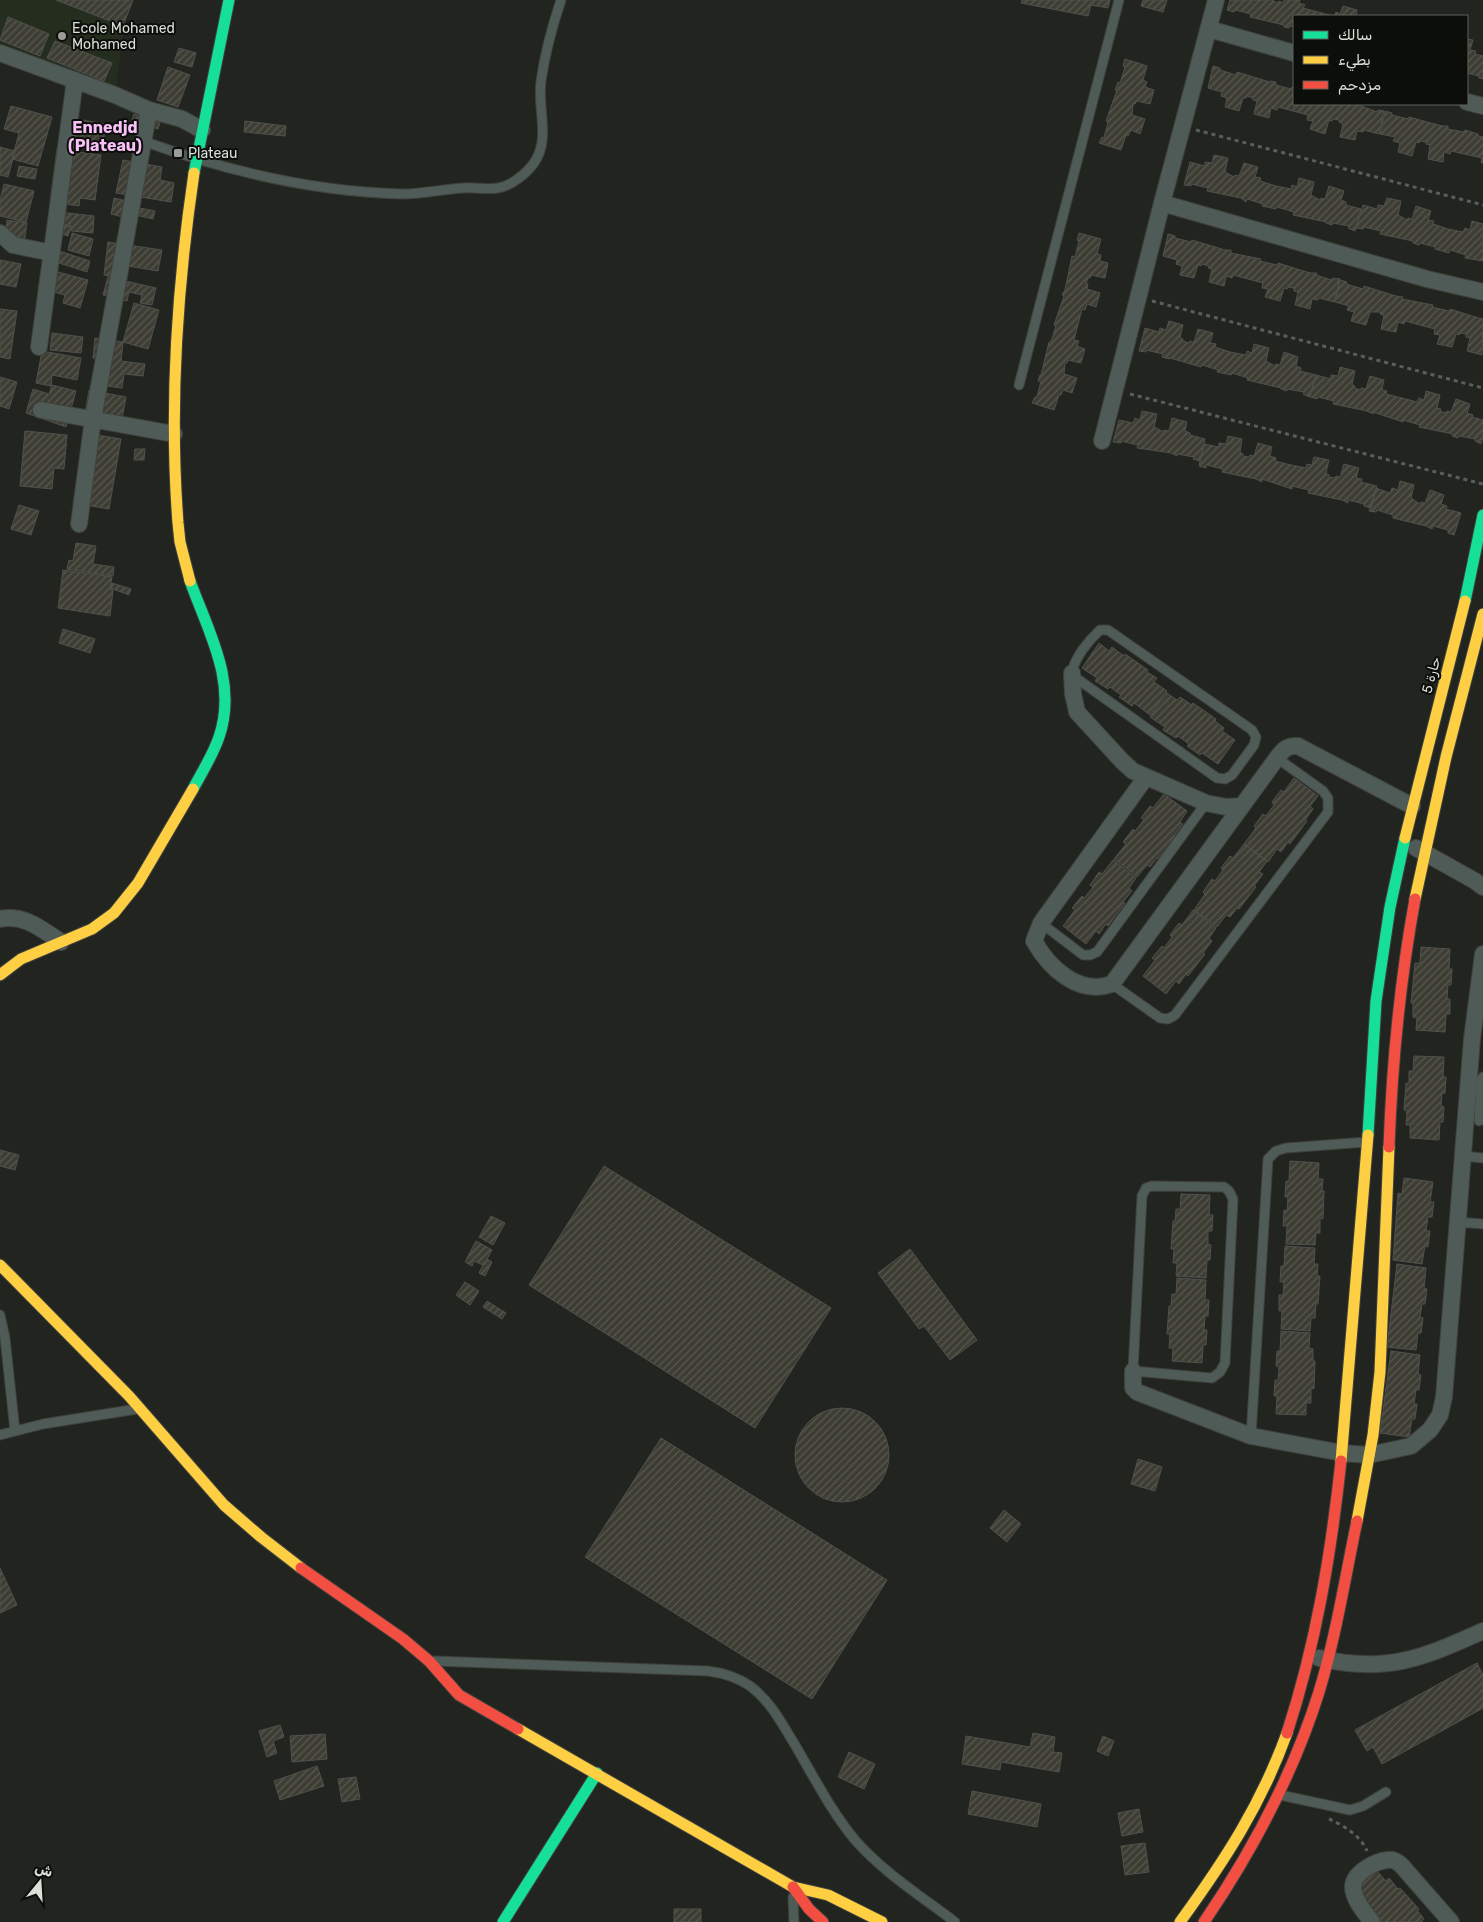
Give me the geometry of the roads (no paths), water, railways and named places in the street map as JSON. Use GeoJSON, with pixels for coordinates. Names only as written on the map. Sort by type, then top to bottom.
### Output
{"type":"FeatureCollection","features":[{"type":"Feature","properties":{"kind":"street"},"geometry":{"type":"LineString","coordinates":[[0,975],[16,961],[31,953],[90,931],[104,922],[127,899],[178,816],[212,753],[224,718],[226,700],[222,664],[188,580],[178,533],[173,399],[181,279],[196,160],[221,47],[229,0]]}},
{"type":"Feature","properties":{"kind":"street"},"geometry":{"type":"LineString","coordinates":[[1102,441],[1216,0]]}},
{"type":"Feature","properties":{"kind":"street"},"geometry":{"type":"LineString","coordinates":[[1209,29],[1293,53]]}},
{"type":"Feature","properties":{"kind":"street"},"geometry":{"type":"LineString","coordinates":[[0,53],[75,80],[149,110],[182,119],[202,130]]}},
{"type":"Feature","properties":{"kind":"street"},"geometry":{"type":"LineString","coordinates":[[39,347],[75,80]]}},
{"type":"Feature","properties":{"kind":"street"},"geometry":{"type":"LineString","coordinates":[[1468,102],[1483,106]]}},
{"type":"Feature","properties":{"kind":"street"},"geometry":{"type":"LineString","coordinates":[[79,524],[94,418],[149,110]]}},
{"type":"Feature","properties":{"kind":"street"},"geometry":{"type":"LineString","coordinates":[[1162,203],[1418,276],[1483,292]]}},
{"type":"Feature","properties":{"kind":"street"},"geometry":{"type":"LineString","coordinates":[[0,233],[13,245],[52,254]]}},
{"type":"Feature","properties":{"kind":"street"},"geometry":{"type":"LineString","coordinates":[[41,410],[94,418],[174,434]]}},
{"type":"Feature","properties":{"kind":"street","name":"حارة 5"},"geometry":{"type":"LineString","coordinates":[[1180,1922],[1226,1857],[1269,1780],[1291,1724],[1318,1623],[1342,1453],[1367,1142],[1376,999],[1385,936],[1412,806],[1461,618],[1473,582],[1483,515]]}},
{"type":"Feature","properties":{"kind":"street"},"geometry":{"type":"LineString","coordinates":[[1204,1922],[1242,1865],[1282,1790],[1307,1728],[1328,1660],[1369,1455],[1380,1371],[1393,1063],[1401,991],[1424,852],[1433,810],[1483,614]]}},
{"type":"Feature","properties":{"kind":"street"},"geometry":{"type":"LineString","coordinates":[[1072,673],[1072,694],[1077,712],[1133,771],[1206,803],[1226,807],[1242,806]]}},
{"type":"Feature","properties":{"kind":"street"},"geometry":{"type":"LineString","coordinates":[[1146,777],[1041,923],[1034,941],[1043,957],[1064,975],[1086,986],[1102,987],[1112,984],[1277,758],[1290,745],[1298,746],[1412,806]]}},
{"type":"Feature","properties":{"kind":"street"},"geometry":{"type":"LineString","coordinates":[[1404,841],[1483,887]]}},
{"type":"Feature","properties":{"kind":"street"},"geometry":{"type":"LineString","coordinates":[[0,919],[10,917],[22,918],[61,942]]}},
{"type":"Feature","properties":{"kind":"street"},"geometry":{"type":"LineString","coordinates":[[1133,1371],[1133,1388],[1137,1392],[1251,1436],[1342,1453],[1369,1455],[1411,1446],[1430,1430],[1440,1415],[1444,1397],[1462,1156],[1476,1121],[1477,1039],[1483,954]]}},
{"type":"Feature","properties":{"kind":"street"},"geometry":{"type":"LineString","coordinates":[[0,1265],[140,1408],[232,1512],[284,1555],[338,1595],[404,1639],[429,1661],[459,1695],[793,1887],[828,1895],[882,1922]]}},
{"type":"Feature","properties":{"kind":"street"},"geometry":{"type":"LineString","coordinates":[[1310,1656],[1360,1665],[1375,1666],[1397,1663],[1434,1652],[1483,1631]]}},
{"type":"Feature","properties":{"kind":"street"},"geometry":{"type":"LineString","coordinates":[[1291,1724],[1300,1724],[1307,1728]]}},
{"type":"Feature","properties":{"kind":"street"},"geometry":{"type":"LineString","coordinates":[[503,1922],[597,1773]]}},
{"type":"Feature","properties":{"kind":"street"},"geometry":{"type":"LineString","coordinates":[[1269,1780],[1282,1790]]}},
{"type":"Feature","properties":{"kind":"street"},"geometry":{"type":"LineString","coordinates":[[1372,1922],[1356,1898],[1353,1888],[1356,1877],[1360,1873],[1387,1860],[1398,1863],[1451,1922]]}},
{"type":"Feature","properties":{"kind":"street"},"geometry":{"type":"LineString","coordinates":[[793,1887],[809,1909],[823,1922]]}},
{"type":"Feature","properties":{"kind":"lane"},"geometry":{"type":"LineString","coordinates":[[144,141],[196,160],[314,186],[404,194],[466,188],[498,188],[511,184],[535,162],[543,139],[540,105],[541,83],[551,30],[561,0]]}},
{"type":"Feature","properties":{"kind":"lane"},"geometry":{"type":"LineString","coordinates":[[1019,385],[1119,0]]}},
{"type":"Feature","properties":{"kind":"lane"},"geometry":{"type":"LineString","coordinates":[[1100,630],[1108,630],[1252,730],[1256,737],[1254,745],[1232,776],[1225,779],[1217,778],[1076,678],[1072,673],[1073,665],[1094,635],[1100,630]]}},
{"type":"Feature","properties":{"kind":"lane"},"geometry":{"type":"LineString","coordinates":[[1112,984],[1160,1018],[1168,1019],[1176,1015],[1328,812],[1328,798],[1323,791],[1277,758]]}},
{"type":"Feature","properties":{"kind":"lane"},"geometry":{"type":"LineString","coordinates":[[1041,923],[1083,955],[1097,952],[1206,803]]}},
{"type":"Feature","properties":{"kind":"lane"},"geometry":{"type":"LineString","coordinates":[[1476,1121],[1481,1080],[1483,1077]]}},
{"type":"Feature","properties":{"kind":"lane"},"geometry":{"type":"LineString","coordinates":[[1251,1436],[1268,1159],[1276,1151],[1286,1148],[1367,1142]]}},
{"type":"Feature","properties":{"kind":"lane"},"geometry":{"type":"LineString","coordinates":[[1462,1156],[1483,1158]]}},
{"type":"Feature","properties":{"kind":"lane"},"geometry":{"type":"LineString","coordinates":[[1152,1186],[1224,1187],[1230,1191],[1233,1199],[1225,1363],[1220,1372],[1212,1378],[1133,1371],[1142,1196],[1146,1188],[1152,1186]]}},
{"type":"Feature","properties":{"kind":"lane"},"geometry":{"type":"LineString","coordinates":[[1458,1222],[1483,1224]]}},
{"type":"Feature","properties":{"kind":"lane"},"geometry":{"type":"LineString","coordinates":[[0,1315],[5,1338],[15,1431]]}},
{"type":"Feature","properties":{"kind":"lane"},"geometry":{"type":"LineString","coordinates":[[0,1435],[42,1424],[140,1408]]}},
{"type":"Feature","properties":{"kind":"lane"},"geometry":{"type":"LineString","coordinates":[[429,1661],[708,1671],[719,1672],[741,1681],[759,1694],[776,1714],[836,1813],[854,1838],[882,1866],[955,1922]]}},
{"type":"Feature","properties":{"kind":"lane"},"geometry":{"type":"LineString","coordinates":[[1282,1790],[1350,1810],[1363,1806],[1386,1792]]}},
{"type":"Feature","properties":{"kind":"lane"},"geometry":{"type":"LineString","coordinates":[[793,1887],[794,1922]]}},
{"type":"Feature","properties":{"kind":"place","name":"Ecole Mohamed Mohamed"},"geometry":{"type":"Point","coordinates":[62,36]}},
{"type":"Feature","properties":{"kind":"place","name":"Plateau"},"geometry":{"type":"Point","coordinates":[178,153]}},
{"type":"Feature","properties":{"kind":"district","name":"Ennedjd (Plateau)"},"geometry":{"type":"Point","coordinates":[105,136]}}]}
